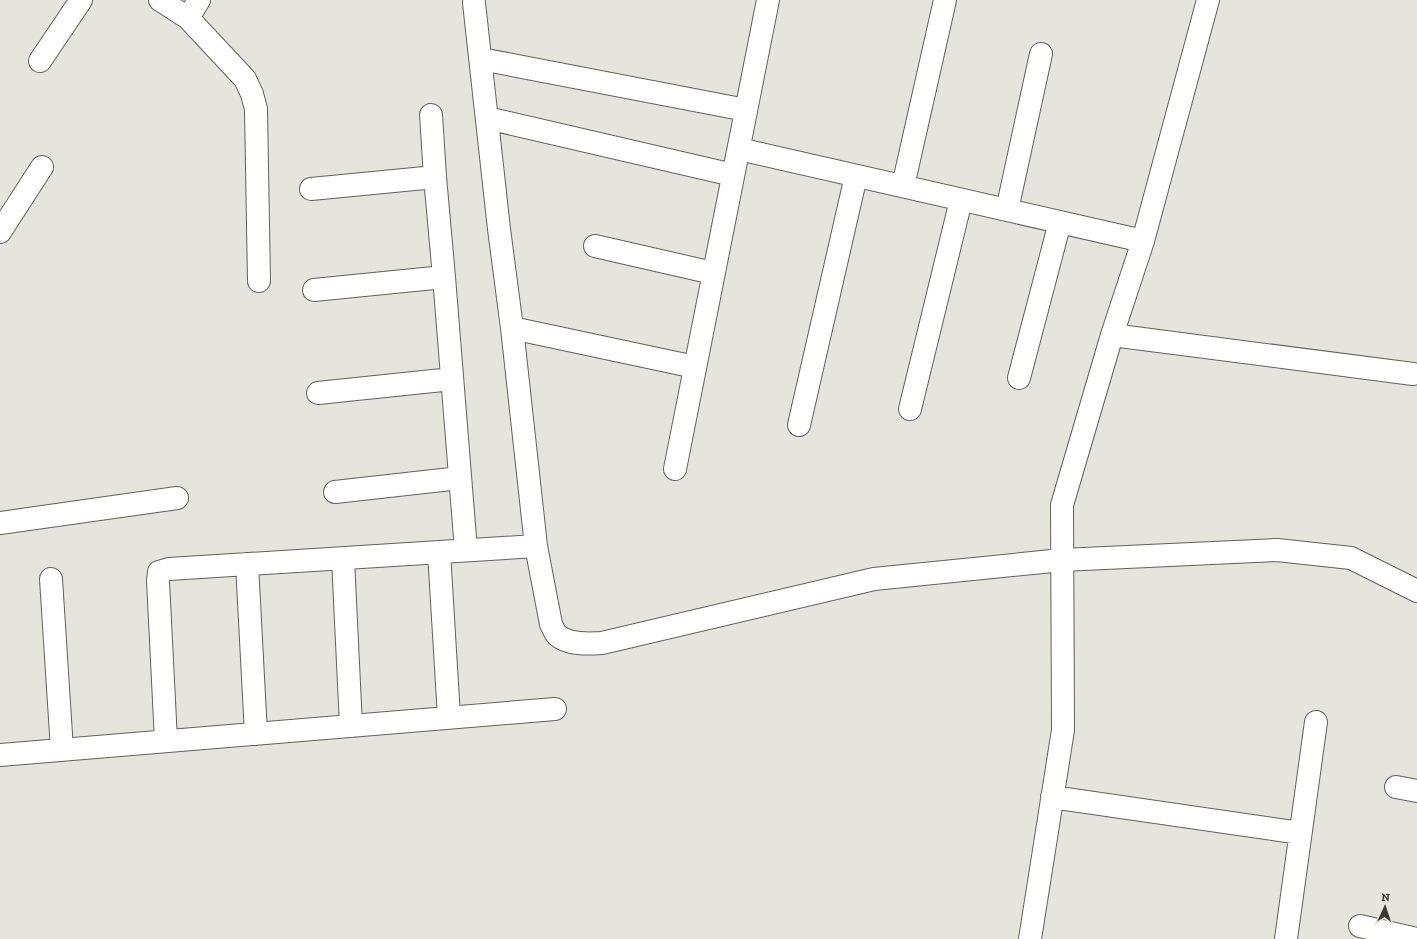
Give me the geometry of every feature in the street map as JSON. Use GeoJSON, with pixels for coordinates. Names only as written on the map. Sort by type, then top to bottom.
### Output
{"type":"FeatureCollection","features":[{"type":"Feature","properties":{"kind":"street"},"geometry":{"type":"LineString","coordinates":[[40,61],[81,0]]}},
{"type":"Feature","properties":{"kind":"street"},"geometry":{"type":"LineString","coordinates":[[160,0],[194,9],[245,79],[252,94],[256,109],[259,281]]}},
{"type":"Feature","properties":{"kind":"street"},"geometry":{"type":"LineString","coordinates":[[675,469],[732,175],[739,149],[768,0]]}},
{"type":"Feature","properties":{"kind":"street"},"geometry":{"type":"LineString","coordinates":[[903,186],[945,0]]}},
{"type":"Feature","properties":{"kind":"street"},"geometry":{"type":"LineString","coordinates":[[1030,939],[1063,730],[1062,505],[1112,335],[1143,241],[1208,0]]}},
{"type":"Feature","properties":{"kind":"street"},"geometry":{"type":"LineString","coordinates":[[474,3],[498,229],[512,328],[536,546],[551,624],[558,636],[572,643],[602,643],[874,579],[1062,560],[1277,550],[1351,558],[1417,591]]}},
{"type":"Feature","properties":{"kind":"street"},"geometry":{"type":"LineString","coordinates":[[1007,210],[1041,54]]}},
{"type":"Feature","properties":{"kind":"street"},"geometry":{"type":"LineString","coordinates":[[480,59],[746,110]]}},
{"type":"Feature","properties":{"kind":"street"},"geometry":{"type":"LineString","coordinates":[[431,115],[466,550]]}},
{"type":"Feature","properties":{"kind":"street"},"geometry":{"type":"LineString","coordinates":[[487,118],[732,175]]}},
{"type":"Feature","properties":{"kind":"street"},"geometry":{"type":"LineString","coordinates":[[739,149],[1143,241]]}},
{"type":"Feature","properties":{"kind":"street"},"geometry":{"type":"LineString","coordinates":[[0,232],[42,167]]}},
{"type":"Feature","properties":{"kind":"street"},"geometry":{"type":"LineString","coordinates":[[799,425],[856,176]]}},
{"type":"Feature","properties":{"kind":"street"},"geometry":{"type":"LineString","coordinates":[[311,189],[435,177]]}},
{"type":"Feature","properties":{"kind":"street"},"geometry":{"type":"LineString","coordinates":[[910,409],[961,200]]}},
{"type":"Feature","properties":{"kind":"street"},"geometry":{"type":"LineString","coordinates":[[1019,378],[1060,222]]}},
{"type":"Feature","properties":{"kind":"street"},"geometry":{"type":"LineString","coordinates":[[596,246],[713,273]]}},
{"type":"Feature","properties":{"kind":"street"},"geometry":{"type":"LineString","coordinates":[[314,290],[444,277]]}},
{"type":"Feature","properties":{"kind":"street"},"geometry":{"type":"LineString","coordinates":[[512,328],[695,367]]}},
{"type":"Feature","properties":{"kind":"street"},"geometry":{"type":"LineString","coordinates":[[1112,335],[1413,374]]}},
{"type":"Feature","properties":{"kind":"street"},"geometry":{"type":"LineString","coordinates":[[318,393],[452,379]]}},
{"type":"Feature","properties":{"kind":"street"},"geometry":{"type":"LineString","coordinates":[[335,492],[460,478]]}},
{"type":"Feature","properties":{"kind":"street"},"geometry":{"type":"LineString","coordinates":[[0,523],[177,498]]}},
{"type":"Feature","properties":{"kind":"street"},"geometry":{"type":"LineString","coordinates":[[166,741],[158,581],[159,572],[169,568],[343,559],[536,546]]}},
{"type":"Feature","properties":{"kind":"street"},"geometry":{"type":"LineString","coordinates":[[439,552],[449,717]]}},
{"type":"Feature","properties":{"kind":"street"},"geometry":{"type":"LineString","coordinates":[[343,559],[351,726]]}},
{"type":"Feature","properties":{"kind":"street"},"geometry":{"type":"LineString","coordinates":[[247,564],[256,734]]}},
{"type":"Feature","properties":{"kind":"street"},"geometry":{"type":"LineString","coordinates":[[51,579],[62,750]]}},
{"type":"Feature","properties":{"kind":"street"},"geometry":{"type":"LineString","coordinates":[[0,755],[555,709]]}},
{"type":"Feature","properties":{"kind":"street"},"geometry":{"type":"LineString","coordinates":[[1286,939],[1316,722]]}},
{"type":"Feature","properties":{"kind":"street"},"geometry":{"type":"LineString","coordinates":[[1396,787],[1417,792]]}},
{"type":"Feature","properties":{"kind":"street"},"geometry":{"type":"LineString","coordinates":[[1052,797],[1300,833]]}},
{"type":"Feature","properties":{"kind":"street"},"geometry":{"type":"LineString","coordinates":[[1360,926],[1417,939]]}}]}
